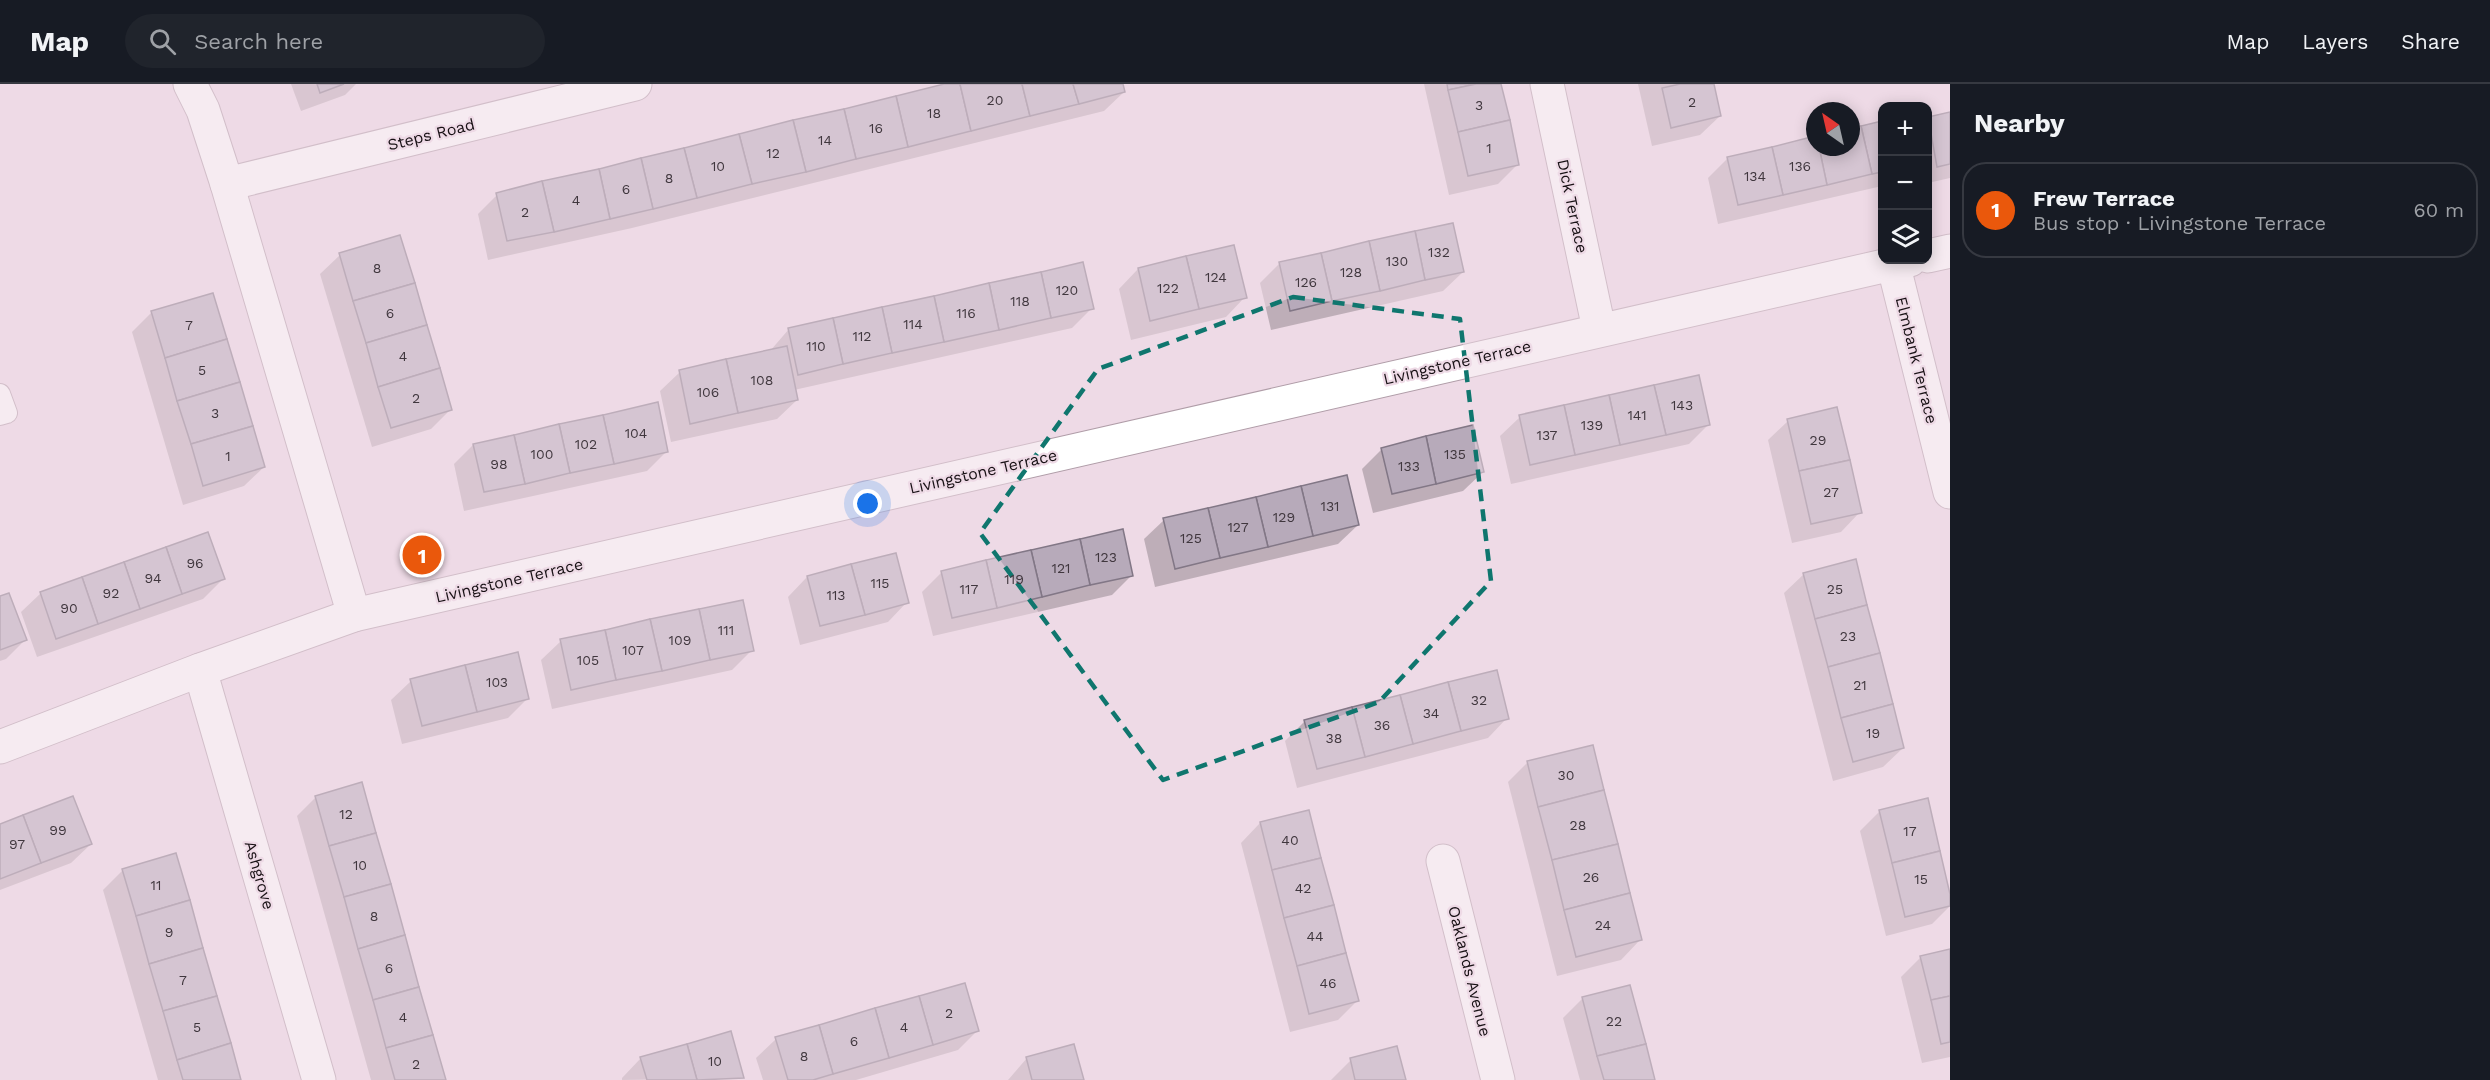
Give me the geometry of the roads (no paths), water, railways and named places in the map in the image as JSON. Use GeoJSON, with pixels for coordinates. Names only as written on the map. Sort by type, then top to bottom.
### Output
{"type":"FeatureCollection","features":[{"type":"Feature","properties":{"kind":"street"},"geometry":{"type":"LineString","coordinates":[[190,84],[203,110],[227,183],[354,615]]}},
{"type":"Feature","properties":{"kind":"street","name":"Steps Road"},"geometry":{"type":"LineString","coordinates":[[227,183],[635,84]]}},
{"type":"Feature","properties":{"kind":"street","name":"Dick Terrace"},"geometry":{"type":"LineString","coordinates":[[1547,84],[1599,329]]}},
{"type":"Feature","properties":{"kind":"street"},"geometry":{"type":"LineString","coordinates":[[1932,255],[1950,251]]}},
{"type":"Feature","properties":{"kind":"street","name":"Livingstone Terrace"},"geometry":{"type":"LineString","coordinates":[[0,747],[200,670],[354,615],[1889,264]]}},
{"type":"Feature","properties":{"kind":"street","name":"Elmbank Terrace"},"geometry":{"type":"LineString","coordinates":[[1903,264],[1950,492]]}},
{"type":"Feature","properties":{"kind":"street","name":"Ashgrove"},"geometry":{"type":"LineString","coordinates":[[200,670],[320,1080]]}},
{"type":"Feature","properties":{"kind":"street","name":"Oaklands Avenue"},"geometry":{"type":"LineString","coordinates":[[1443,861],[1498,1080]]}},
{"type":"Feature","properties":{"kind":"lane"},"geometry":{"type":"LineString","coordinates":[[0,394],[7,413],[0,415]]}},
{"type":"Feature","properties":{"kind":"place","name":"Frew Terrace"},"geometry":{"type":"Point","coordinates":[422,555]}}]}
